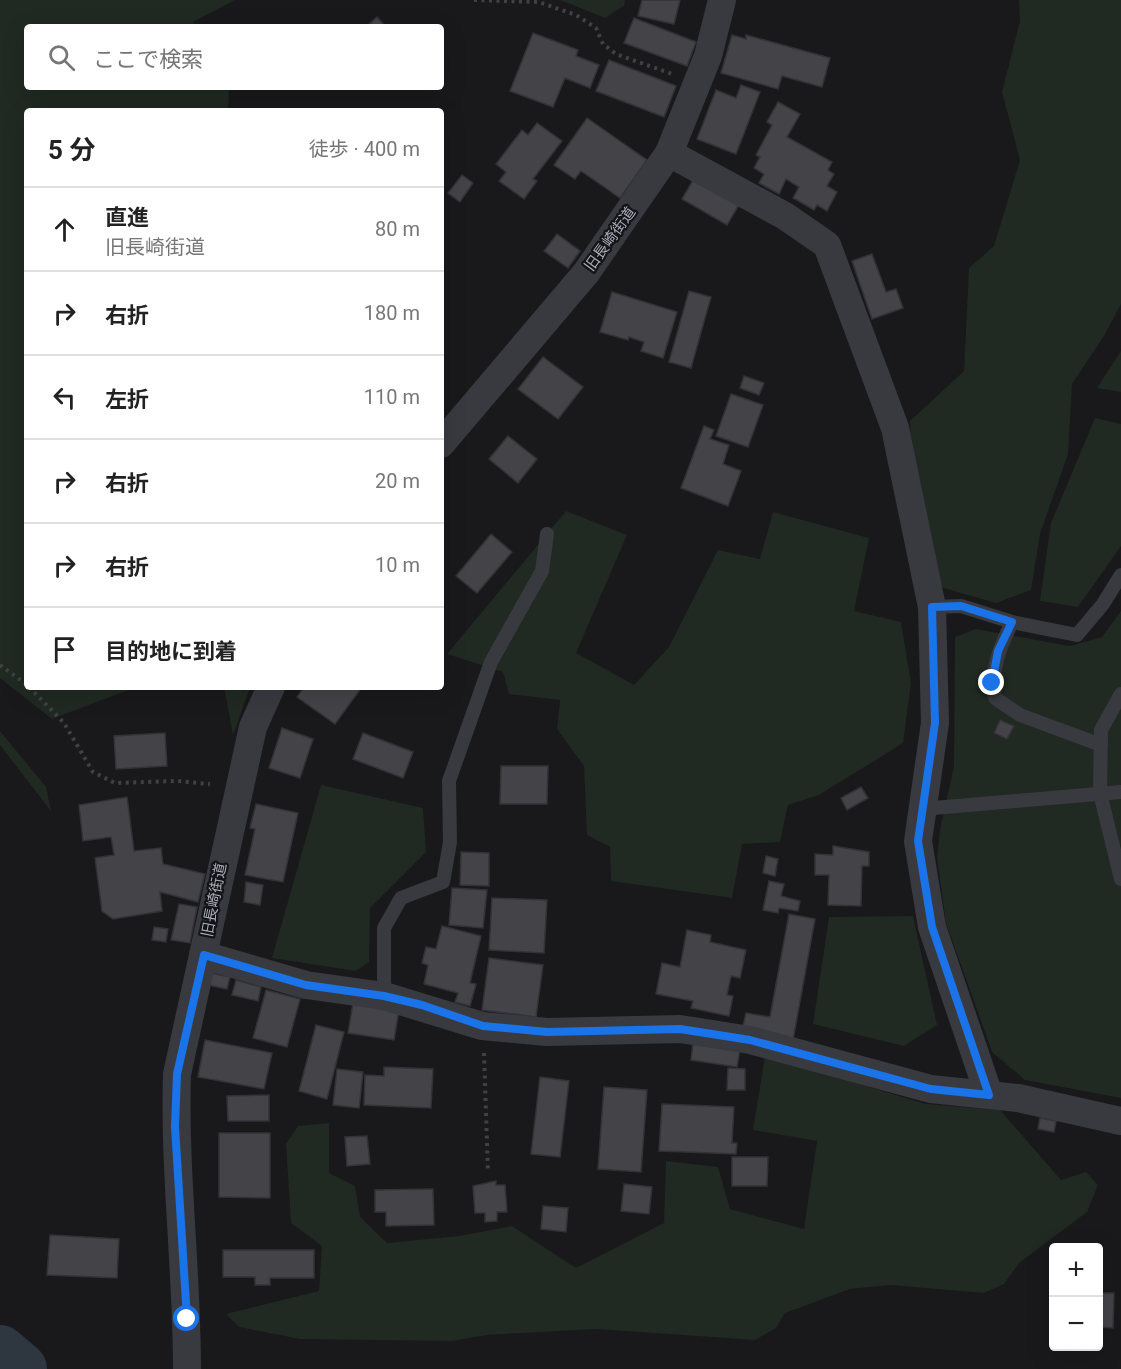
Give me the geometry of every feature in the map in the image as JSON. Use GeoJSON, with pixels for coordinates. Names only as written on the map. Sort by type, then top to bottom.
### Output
{"type":"FeatureCollection","features":[{"type":"Feature","properties":{"kind":"street","name":"旧長崎街道"},"geometry":{"type":"LineString","coordinates":[[444,440],[586,273],[669,153],[708,56],[722,0]]}},
{"type":"Feature","properties":{"kind":"street"},"geometry":{"type":"LineString","coordinates":[[669,153],[785,216],[827,245],[895,428],[932,607],[935,723],[918,841],[932,927],[989,1095]]}},
{"type":"Feature","properties":{"kind":"street","name":"旧長崎街道"},"geometry":{"type":"LineString","coordinates":[[187,1369],[187,1319],[175,1127],[177,1074],[253,727],[270,690]]}},
{"type":"Feature","properties":{"kind":"street"},"geometry":{"type":"LineString","coordinates":[[204,955],[306,985],[384,996],[483,1026],[547,1032],[680,1029],[750,1040],[931,1089],[1018,1098],[1121,1120]]}},
{"type":"Feature","properties":{"kind":"lane"},"geometry":{"type":"LineString","coordinates":[[384,996],[384,928],[400,898],[442,882],[450,842],[448,781],[491,662],[542,571],[547,534]]}},
{"type":"Feature","properties":{"kind":"lane"},"geometry":{"type":"LineString","coordinates":[[932,607],[961,606],[1012,622],[1077,635],[1103,604],[1121,575]]}},
{"type":"Feature","properties":{"kind":"lane"},"geometry":{"type":"LineString","coordinates":[[1012,622],[998,651],[992,683],[994,699],[1020,715],[1101,745]]}},
{"type":"Feature","properties":{"kind":"lane"},"geometry":{"type":"LineString","coordinates":[[1121,694],[1101,730],[1101,793],[1121,879]]}},
{"type":"Feature","properties":{"kind":"lane"},"geometry":{"type":"LineString","coordinates":[[922,809],[1121,792]]}},
{"type":"Feature","properties":{"kind":"path"},"geometry":{"type":"LineString","coordinates":[[474,0],[539,2],[576,15],[596,28],[603,44],[616,54],[697,83]]}},
{"type":"Feature","properties":{"kind":"path"},"geometry":{"type":"LineString","coordinates":[[0,665],[24,683]]}},
{"type":"Feature","properties":{"kind":"path"},"geometry":{"type":"LineString","coordinates":[[32,690],[64,723],[93,772],[115,783],[177,781],[239,787]]}},
{"type":"Feature","properties":{"kind":"path"},"geometry":{"type":"LineString","coordinates":[[483,1026],[488,1172]]}},
{"type":"Feature","properties":{"kind":"shaded area"},"geometry":{"type":"Polygon","coordinates":[[[0,0],[235,0],[193,22],[195,24],[24,24],[24,90],[229,90],[228,108],[24,108],[24,690],[128,690],[52,719],[0,678],[0,0]]]}},
{"type":"Feature","properties":{"kind":"shaded area"},"geometry":{"type":"Polygon","coordinates":[[[560,0],[625,0],[624,6],[605,18],[560,0]]]}},
{"type":"Feature","properties":{"kind":"shaded area"},"geometry":{"type":"Polygon","coordinates":[[[1019,0],[1121,0],[1121,304],[1104,336],[1072,384],[1068,454],[1040,534],[1031,590],[996,603],[940,587],[917,483],[910,421],[964,371],[969,268],[994,246],[1020,160],[1002,92],[1020,21],[1019,0]]]}},
{"type":"Feature","properties":{"kind":"shaded area"},"geometry":{"type":"Polygon","coordinates":[[[1121,351],[1121,392],[1097,388],[1121,351]]]}},
{"type":"Feature","properties":{"kind":"shaded area"},"geometry":{"type":"Polygon","coordinates":[[[1095,418],[1121,424],[1121,546],[1078,607],[1040,601],[1051,523],[1095,418]]]}},
{"type":"Feature","properties":{"kind":"shaded area"},"geometry":{"type":"Polygon","coordinates":[[[566,511],[627,535],[576,653],[634,685],[669,647],[718,550],[760,559],[773,512],[869,538],[854,611],[901,622],[911,683],[903,743],[819,795],[788,805],[780,842],[742,844],[732,898],[611,881],[610,847],[587,835],[584,766],[557,729],[560,700],[509,694],[503,672],[447,654],[566,511]]]}},
{"type":"Feature","properties":{"kind":"shaded area"},"geometry":{"type":"Polygon","coordinates":[[[1121,611],[1121,1098],[1025,1080],[992,1052],[946,923],[937,858],[940,830],[954,766],[955,637],[976,629],[1070,646],[1102,637],[1121,611]]]}},
{"type":"Feature","properties":{"kind":"shaded area"},"geometry":{"type":"Polygon","coordinates":[[[225,690],[249,690],[233,735],[225,690]]]}},
{"type":"Feature","properties":{"kind":"shaded area"},"geometry":{"type":"Polygon","coordinates":[[[0,731],[46,787],[51,811],[0,745],[0,731]]]}},
{"type":"Feature","properties":{"kind":"shaded area"},"geometry":{"type":"Polygon","coordinates":[[[321,785],[423,808],[426,852],[370,908],[369,962],[356,971],[272,958],[321,785]]]}},
{"type":"Feature","properties":{"kind":"shaded area"},"geometry":{"type":"Polygon","coordinates":[[[913,916],[937,1025],[904,1046],[813,1024],[829,917],[913,916]]]}},
{"type":"Feature","properties":{"kind":"shaded area"},"geometry":{"type":"Polygon","coordinates":[[[765,1056],[926,1104],[1000,1110],[1061,1180],[1086,1172],[1098,1185],[1087,1212],[1019,1263],[1004,1284],[984,1293],[890,1285],[850,1289],[785,1313],[776,1328],[755,1340],[596,1329],[487,1335],[452,1341],[300,1339],[239,1327],[226,1314],[319,1291],[322,1246],[291,1223],[286,1144],[298,1126],[329,1123],[329,1173],[355,1186],[360,1217],[387,1243],[459,1236],[512,1226],[576,1268],[664,1223],[666,1161],[718,1167],[730,1209],[804,1229],[817,1141],[753,1130],[765,1056]]]}},
{"type":"Feature","properties":{"kind":"building"},"geometry":{"type":"Polygon","coordinates":[[[642,0],[680,0],[674,24],[638,16],[642,0]]]}},
{"type":"Feature","properties":{"kind":"building"},"geometry":{"type":"Polygon","coordinates":[[[377,17],[383,24],[369,24],[377,17]]]}},
{"type":"Feature","properties":{"kind":"building"},"geometry":{"type":"Polygon","coordinates":[[[634,18],[696,42],[687,66],[624,43],[634,18]]]}},
{"type":"Feature","properties":{"kind":"building"},"geometry":{"type":"Polygon","coordinates":[[[533,33],[578,50],[576,56],[599,65],[590,88],[565,78],[553,107],[510,91],[533,33]]]}},
{"type":"Feature","properties":{"kind":"building"},"geometry":{"type":"Polygon","coordinates":[[[732,35],[746,39],[746,35],[830,58],[822,87],[782,76],[778,89],[721,73],[732,35]]]}},
{"type":"Feature","properties":{"kind":"building"},"geometry":{"type":"Polygon","coordinates":[[[609,60],[676,86],[664,117],[596,91],[609,60]]]}},
{"type":"Feature","properties":{"kind":"building"},"geometry":{"type":"Polygon","coordinates":[[[741,85],[760,92],[736,154],[697,139],[716,90],[736,98],[741,85]]]}},
{"type":"Feature","properties":{"kind":"building"},"geometry":{"type":"Polygon","coordinates":[[[778,102],[800,114],[787,137],[832,162],[828,170],[834,174],[827,186],[837,192],[827,211],[817,205],[814,210],[793,198],[799,187],[786,179],[779,194],[759,183],[764,174],[754,168],[760,157],[756,155],[772,125],[767,122],[778,102]]]}},
{"type":"Feature","properties":{"kind":"building"},"geometry":{"type":"Polygon","coordinates":[[[587,118],[647,160],[620,198],[581,171],[575,179],[554,165],[587,118]]]}},
{"type":"Feature","properties":{"kind":"building"},"geometry":{"type":"Polygon","coordinates":[[[537,123],[562,141],[533,179],[537,181],[524,199],[499,181],[506,172],[496,164],[522,130],[528,135],[537,123]]]}},
{"type":"Feature","properties":{"kind":"building"},"geometry":{"type":"Polygon","coordinates":[[[462,175],[473,183],[460,202],[448,193],[462,175]]]}},
{"type":"Feature","properties":{"kind":"building"},"geometry":{"type":"Polygon","coordinates":[[[695,177],[740,203],[727,225],[682,199],[695,177]]]}},
{"type":"Feature","properties":{"kind":"building"},"geometry":{"type":"Polygon","coordinates":[[[557,234],[580,251],[568,268],[544,251],[557,234]]]}},
{"type":"Feature","properties":{"kind":"building"},"geometry":{"type":"Polygon","coordinates":[[[872,254],[886,292],[896,289],[903,308],[872,319],[852,261],[872,254]]]}},
{"type":"Feature","properties":{"kind":"building"},"geometry":{"type":"Polygon","coordinates":[[[689,291],[711,297],[691,368],[669,362],[689,291]]]}},
{"type":"Feature","properties":{"kind":"building"},"geometry":{"type":"Polygon","coordinates":[[[612,292],[677,312],[663,358],[641,351],[644,342],[600,332],[612,292]]]}},
{"type":"Feature","properties":{"kind":"building"},"geometry":{"type":"Polygon","coordinates":[[[543,357],[583,387],[558,419],[518,389],[543,357]]]}},
{"type":"Feature","properties":{"kind":"building"},"geometry":{"type":"Polygon","coordinates":[[[744,376],[764,383],[759,395],[740,388],[744,376]]]}},
{"type":"Feature","properties":{"kind":"building"},"geometry":{"type":"Polygon","coordinates":[[[731,394],[763,405],[748,447],[716,436],[731,394]]]}},
{"type":"Feature","properties":{"kind":"building"},"geometry":{"type":"Polygon","coordinates":[[[704,426],[714,430],[710,439],[729,445],[723,464],[741,471],[728,506],[681,488],[704,426]]]}},
{"type":"Feature","properties":{"kind":"building"},"geometry":{"type":"Polygon","coordinates":[[[508,436],[537,459],[518,483],[489,459],[508,436]]]}},
{"type":"Feature","properties":{"kind":"building"},"geometry":{"type":"Polygon","coordinates":[[[491,534],[512,552],[477,593],[456,576],[491,534]]]}},
{"type":"Feature","properties":{"kind":"building"},"geometry":{"type":"Polygon","coordinates":[[[302,690],[360,690],[335,724],[297,697],[302,690]]]}},
{"type":"Feature","properties":{"kind":"building"},"geometry":{"type":"Polygon","coordinates":[[[1000,720],[1014,726],[1007,739],[994,733],[1000,720]]]}},
{"type":"Feature","properties":{"kind":"building"},"geometry":{"type":"Polygon","coordinates":[[[282,728],[313,739],[300,778],[269,768],[282,728]]]}},
{"type":"Feature","properties":{"kind":"building"},"geometry":{"type":"Polygon","coordinates":[[[165,733],[167,766],[116,769],[114,736],[165,733]]]}},
{"type":"Feature","properties":{"kind":"building"},"geometry":{"type":"Polygon","coordinates":[[[363,733],[413,752],[403,778],[353,759],[363,733]]]}},
{"type":"Feature","properties":{"kind":"building"},"geometry":{"type":"Polygon","coordinates":[[[501,766],[548,766],[547,804],[500,804],[501,766]]]}},
{"type":"Feature","properties":{"kind":"building"},"geometry":{"type":"Polygon","coordinates":[[[861,787],[868,798],[847,810],[841,798],[861,787]]]}},
{"type":"Feature","properties":{"kind":"building"},"geometry":{"type":"Polygon","coordinates":[[[127,797],[134,851],[161,848],[163,864],[205,874],[198,902],[160,892],[162,911],[113,919],[102,911],[95,858],[114,855],[111,837],[83,841],[79,805],[127,797]]]}},
{"type":"Feature","properties":{"kind":"building"},"geometry":{"type":"Polygon","coordinates":[[[256,804],[298,813],[283,882],[245,875],[255,829],[250,828],[256,804]]]}},
{"type":"Feature","properties":{"kind":"building"},"geometry":{"type":"Polygon","coordinates":[[[833,846],[869,852],[869,866],[862,866],[861,906],[828,905],[829,875],[815,875],[815,854],[833,855],[833,846]]]}},
{"type":"Feature","properties":{"kind":"building"},"geometry":{"type":"Polygon","coordinates":[[[461,852],[489,853],[489,886],[460,885],[461,852]]]}},
{"type":"Feature","properties":{"kind":"building"},"geometry":{"type":"Polygon","coordinates":[[[766,856],[778,859],[775,876],[763,873],[766,856]]]}},
{"type":"Feature","properties":{"kind":"building"},"geometry":{"type":"Polygon","coordinates":[[[769,881],[784,884],[781,896],[800,901],[798,911],[779,908],[778,913],[763,910],[769,881]]]}},
{"type":"Feature","properties":{"kind":"building"},"geometry":{"type":"Polygon","coordinates":[[[246,882],[263,885],[260,905],[244,902],[246,882]]]}},
{"type":"Feature","properties":{"kind":"building"},"geometry":{"type":"Polygon","coordinates":[[[452,888],[487,890],[483,928],[449,925],[452,888]]]}},
{"type":"Feature","properties":{"kind":"building"},"geometry":{"type":"Polygon","coordinates":[[[492,898],[547,900],[544,953],[489,950],[492,898]]]}},
{"type":"Feature","properties":{"kind":"building"},"geometry":{"type":"Polygon","coordinates":[[[179,904],[197,907],[190,943],[171,940],[179,904]]]}},
{"type":"Feature","properties":{"kind":"building"},"geometry":{"type":"Polygon","coordinates":[[[789,914],[815,919],[793,1040],[743,1026],[746,1013],[770,1017],[789,914]]]}},
{"type":"Feature","properties":{"kind":"building"},"geometry":{"type":"Polygon","coordinates":[[[442,926],[481,936],[470,983],[476,984],[470,1006],[455,1002],[458,993],[424,984],[428,965],[422,963],[426,947],[436,949],[442,926]]]}},
{"type":"Feature","properties":{"kind":"building"},"geometry":{"type":"Polygon","coordinates":[[[154,927],[168,929],[166,942],[152,940],[154,927]]]}},
{"type":"Feature","properties":{"kind":"building"},"geometry":{"type":"Polygon","coordinates":[[[687,930],[711,935],[710,942],[746,950],[740,978],[731,976],[727,995],[733,996],[729,1016],[691,1008],[693,1001],[656,994],[662,963],[680,967],[687,930]]]}},
{"type":"Feature","properties":{"kind":"building"},"geometry":{"type":"Polygon","coordinates":[[[489,958],[543,965],[536,1017],[482,1010],[489,958]]]}},
{"type":"Feature","properties":{"kind":"building"},"geometry":{"type":"Polygon","coordinates":[[[211,973],[230,977],[227,989],[208,985],[211,973]]]}},
{"type":"Feature","properties":{"kind":"building"},"geometry":{"type":"Polygon","coordinates":[[[236,980],[261,987],[258,1001],[232,995],[236,980]]]}},
{"type":"Feature","properties":{"kind":"building"},"geometry":{"type":"Polygon","coordinates":[[[266,990],[300,999],[287,1047],[253,1038],[266,990]]]}},
{"type":"Feature","properties":{"kind":"building"},"geometry":{"type":"Polygon","coordinates":[[[353,1003],[399,1010],[394,1040],[348,1033],[353,1003]]]}},
{"type":"Feature","properties":{"kind":"building"},"geometry":{"type":"Polygon","coordinates":[[[316,1025],[344,1032],[327,1099],[299,1091],[316,1025]]]}},
{"type":"Feature","properties":{"kind":"building"},"geometry":{"type":"Polygon","coordinates":[[[205,1040],[272,1053],[264,1089],[198,1077],[205,1040]]]}},
{"type":"Feature","properties":{"kind":"building"},"geometry":{"type":"Polygon","coordinates":[[[693,1043],[740,1049],[737,1067],[691,1060],[693,1043]]]}},
{"type":"Feature","properties":{"kind":"building"},"geometry":{"type":"Polygon","coordinates":[[[384,1067],[433,1069],[431,1108],[364,1105],[365,1075],[384,1076],[384,1067]]]}},
{"type":"Feature","properties":{"kind":"building"},"geometry":{"type":"Polygon","coordinates":[[[728,1068],[745,1069],[745,1090],[727,1090],[728,1068]]]}},
{"type":"Feature","properties":{"kind":"building"},"geometry":{"type":"Polygon","coordinates":[[[337,1069],[363,1072],[359,1108],[333,1105],[337,1069]]]}},
{"type":"Feature","properties":{"kind":"building"},"geometry":{"type":"Polygon","coordinates":[[[540,1077],[569,1081],[560,1157],[531,1154],[540,1077]]]}},
{"type":"Feature","properties":{"kind":"building"},"geometry":{"type":"Polygon","coordinates":[[[604,1087],[647,1090],[641,1172],[598,1169],[604,1087]]]}},
{"type":"Feature","properties":{"kind":"building"},"geometry":{"type":"Polygon","coordinates":[[[269,1095],[269,1121],[228,1121],[227,1096],[269,1095]]]}},
{"type":"Feature","properties":{"kind":"building"},"geometry":{"type":"Polygon","coordinates":[[[662,1104],[734,1107],[732,1143],[737,1143],[736,1154],[659,1151],[662,1104]]]}},
{"type":"Feature","properties":{"kind":"building"},"geometry":{"type":"Polygon","coordinates":[[[1040,1118],[1056,1121],[1054,1132],[1038,1129],[1040,1118]]]}},
{"type":"Feature","properties":{"kind":"building"},"geometry":{"type":"Polygon","coordinates":[[[219,1133],[270,1133],[270,1198],[219,1197],[219,1133]]]}},
{"type":"Feature","properties":{"kind":"building"},"geometry":{"type":"Polygon","coordinates":[[[367,1136],[370,1164],[347,1166],[345,1137],[367,1136]]]}},
{"type":"Feature","properties":{"kind":"building"},"geometry":{"type":"Polygon","coordinates":[[[732,1157],[768,1157],[767,1186],[732,1186],[732,1157]]]}},
{"type":"Feature","properties":{"kind":"building"},"geometry":{"type":"Polygon","coordinates":[[[496,1181],[496,1185],[505,1185],[507,1212],[497,1212],[497,1221],[485,1222],[485,1213],[475,1213],[473,1186],[496,1181]]]}},
{"type":"Feature","properties":{"kind":"building"},"geometry":{"type":"Polygon","coordinates":[[[624,1184],[652,1187],[649,1214],[621,1211],[624,1184]]]}},
{"type":"Feature","properties":{"kind":"building"},"geometry":{"type":"Polygon","coordinates":[[[433,1189],[434,1225],[386,1226],[386,1212],[375,1212],[375,1190],[433,1189]]]}},
{"type":"Feature","properties":{"kind":"building"},"geometry":{"type":"Polygon","coordinates":[[[543,1206],[568,1208],[566,1232],[541,1229],[543,1206]]]}},
{"type":"Feature","properties":{"kind":"building"},"geometry":{"type":"Polygon","coordinates":[[[50,1235],[119,1239],[117,1278],[47,1275],[50,1235]]]}},
{"type":"Feature","properties":{"kind":"building"},"geometry":{"type":"Polygon","coordinates":[[[223,1250],[314,1250],[314,1278],[270,1278],[270,1285],[255,1285],[255,1277],[223,1277],[223,1250]]]}},
{"type":"Feature","properties":{"kind":"building"},"geometry":{"type":"Polygon","coordinates":[[[1103,1293],[1114,1293],[1113,1328],[1103,1327],[1103,1293]]]}},
{"type":"Feature","properties":{"kind":"waterway"},"geometry":{"type":"LineString","coordinates":[[0,1352],[20,1369]]}},
{"type":"Feature","properties":{"kind":"route"},"geometry":{"type":"LineString","coordinates":[[187,1319],[175,1127],[177,1074],[204,955],[306,985],[384,996],[422,1005],[483,1026],[547,1032],[680,1029],[750,1040],[931,1089],[989,1095],[932,927],[918,841],[935,723],[932,607],[961,606],[1012,622],[998,651],[992,683]]}}]}
